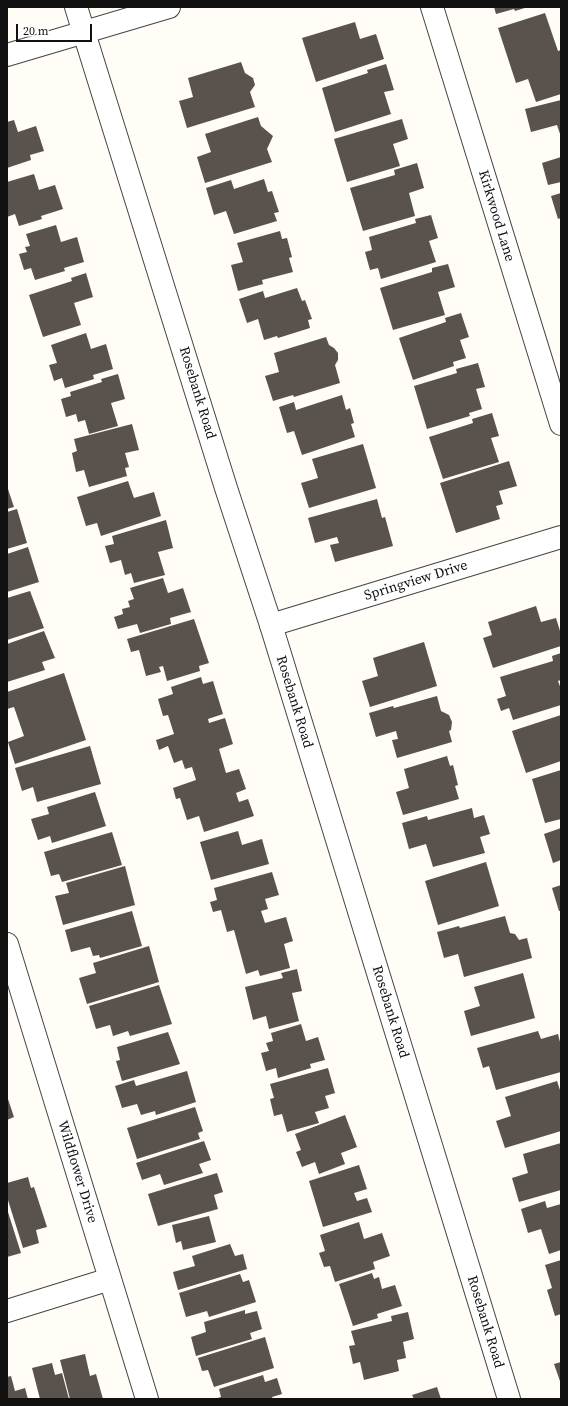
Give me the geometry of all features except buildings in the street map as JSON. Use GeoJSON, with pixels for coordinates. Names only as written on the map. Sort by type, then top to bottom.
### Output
{"type":"FeatureCollection","features":[{"type":"Feature","properties":{"kind":"street","name":"Rosebank Road"},"geometry":{"type":"LineString","coordinates":[[76,7],[270,624],[508,1399]]}},
{"type":"Feature","properties":{"kind":"street"},"geometry":{"type":"LineString","coordinates":[[7,55],[169,7]]}},
{"type":"Feature","properties":{"kind":"street","name":"Kirkwood Lane"},"geometry":{"type":"LineString","coordinates":[[432,7],[561,424]]}},
{"type":"Feature","properties":{"kind":"street","name":"Springview Drive"},"geometry":{"type":"LineString","coordinates":[[270,624],[561,537]]}},
{"type":"Feature","properties":{"kind":"street","name":"Wildflower Drive"},"geometry":{"type":"LineString","coordinates":[[9,958],[147,1399]]}},
{"type":"Feature","properties":{"kind":"street"},"geometry":{"type":"LineString","coordinates":[[7,1311],[110,1279]]}}]}
